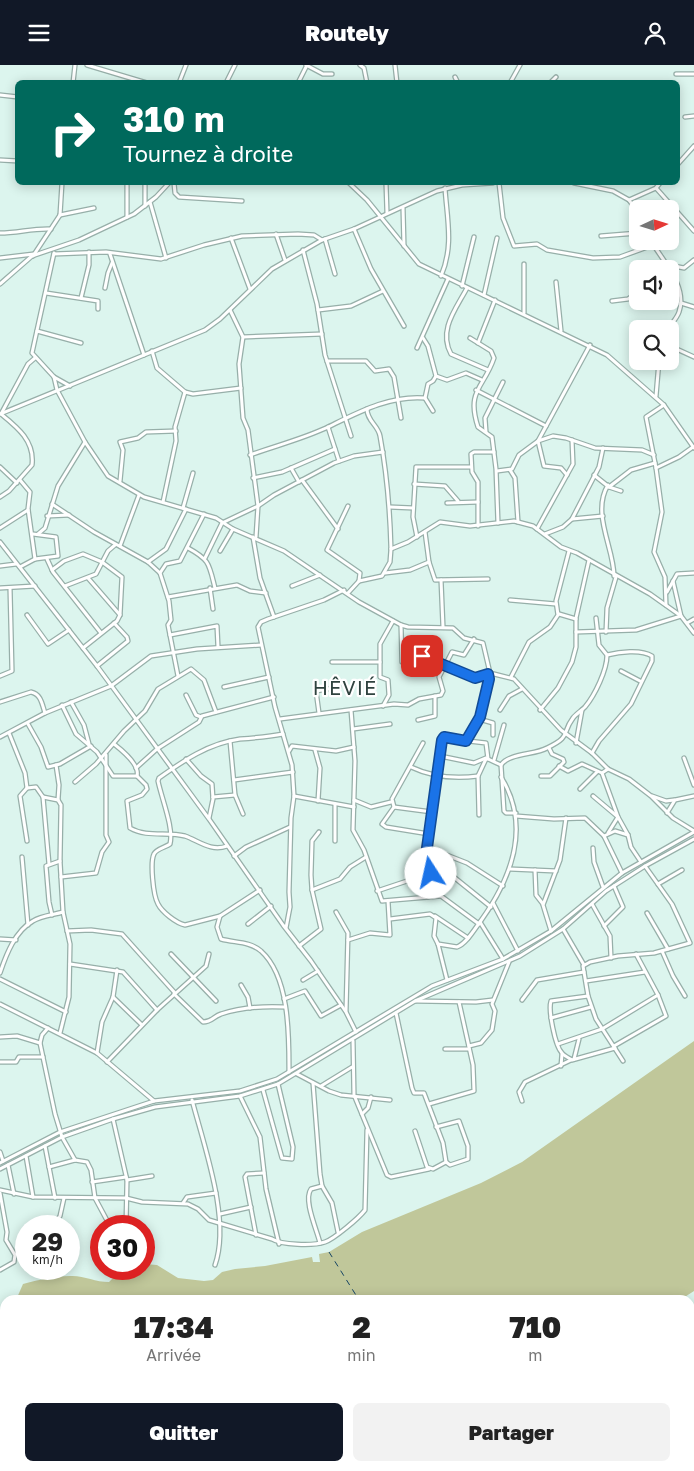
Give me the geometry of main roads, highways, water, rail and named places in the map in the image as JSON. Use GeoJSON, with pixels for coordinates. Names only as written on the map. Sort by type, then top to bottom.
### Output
{"type":"FeatureCollection","features":[{"type":"Feature","properties":{"kind":"district","name":"HÊVIÉ"},"geometry":{"type":"Point","coordinates":[345,687]}}]}
